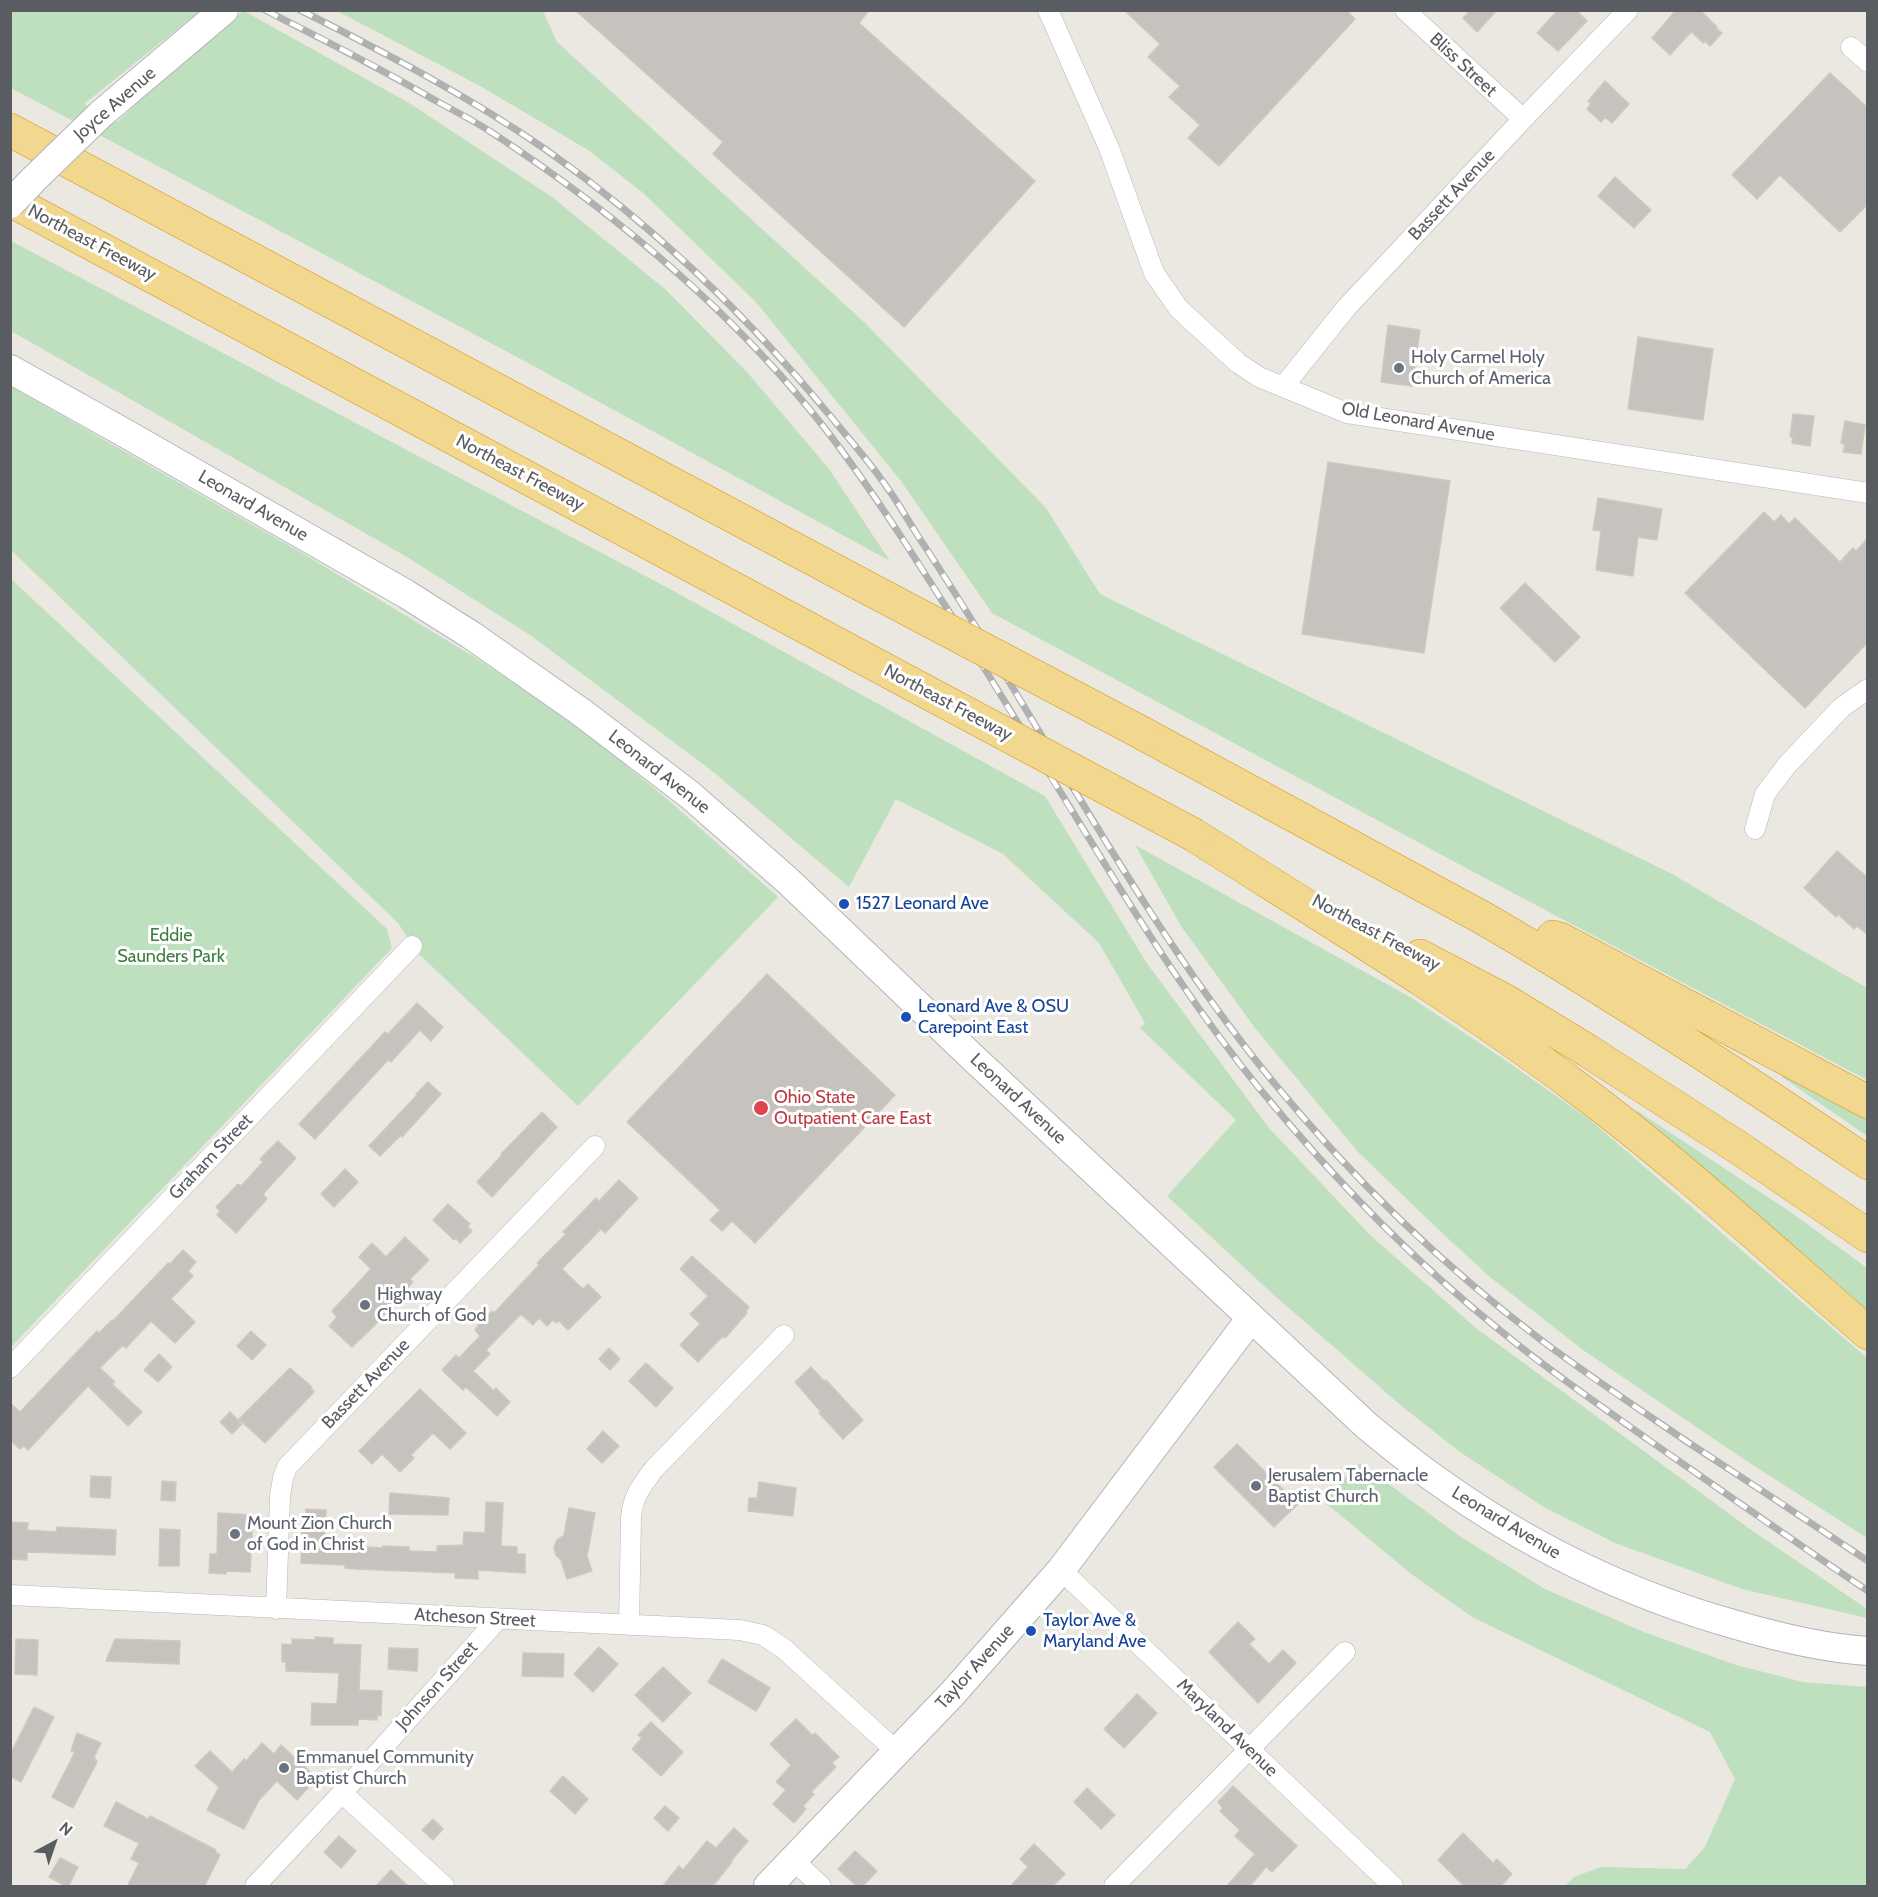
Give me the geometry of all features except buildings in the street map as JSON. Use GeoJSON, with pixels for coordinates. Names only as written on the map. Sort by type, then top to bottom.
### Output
{"type":"FeatureCollection","features":[{"type":"Feature","properties":{"kind":"highway"},"geometry":{"type":"LineString","coordinates":[[10,130],[1142,733],[1483,918],[1611,995],[1748,1082],[1868,1163]]}},
{"type":"Feature","properties":{"kind":"highway","name":"Northeast Freeway"},"geometry":{"type":"LineString","coordinates":[[10,202],[1516,1007],[1704,1125],[1868,1236]]}},
{"type":"Feature","properties":{"kind":"highway"},"geometry":{"type":"LineString","coordinates":[[1194,835],[1423,980],[1579,1088],[1642,1138],[1868,1333]]}},
{"type":"Feature","properties":{"kind":"highway"},"geometry":{"type":"LineString","coordinates":[[1483,918],[1560,939],[1868,1102]]}},
{"type":"Feature","properties":{"kind":"street","name":"Old Leonard Avenue"},"geometry":{"type":"LineString","coordinates":[[1048,10],[1109,148],[1154,273],[1179,309],[1238,363],[1259,377],[1347,413],[1868,493]]}},
{"type":"Feature","properties":{"kind":"street","name":"Bliss Street"},"geometry":{"type":"LineString","coordinates":[[1404,10],[1522,119]]}},
{"type":"Feature","properties":{"kind":"street","name":"Bassett Avenue"},"geometry":{"type":"LineString","coordinates":[[1283,387],[1346,308],[1522,119],[1628,10]]}},
{"type":"Feature","properties":{"kind":"street","name":"Joyce Avenue"},"geometry":{"type":"LineString","coordinates":[[10,202],[101,114],[224,11]]}},
{"type":"Feature","properties":{"kind":"street"},"geometry":{"type":"LineString","coordinates":[[1851,47],[1868,62]]}},
{"type":"Feature","properties":{"kind":"street","name":"Leonard Avenue"},"geometry":{"type":"LineString","coordinates":[[10,369],[406,594],[532,676],[690,795],[764,860],[1367,1426],[1435,1479],[1542,1547],[1618,1583],[1712,1618],[1797,1640],[1868,1651]]}},
{"type":"Feature","properties":{"kind":"street"},"geometry":{"type":"LineString","coordinates":[[1755,829],[1765,794],[1786,765],[1842,707],[1868,689]]}},
{"type":"Feature","properties":{"kind":"street","name":"Graham Street"},"geometry":{"type":"LineString","coordinates":[[10,1368],[412,946]]}},
{"type":"Feature","properties":{"kind":"street","name":"Bassett Avenue"},"geometry":{"type":"LineString","coordinates":[[276,1609],[280,1496],[287,1467],[595,1146]]}},
{"type":"Feature","properties":{"kind":"street","name":"Taylor Avenue"},"geometry":{"type":"LineString","coordinates":[[768,1887],[953,1693],[1061,1570],[1251,1318]]}},
{"type":"Feature","properties":{"kind":"street"},"geometry":{"type":"LineString","coordinates":[[629,1625],[632,1503],[638,1491],[654,1469],[784,1335]]}},
{"type":"Feature","properties":{"kind":"street","name":"Maryland Avenue"},"geometry":{"type":"LineString","coordinates":[[1061,1570],[1393,1887]]}},
{"type":"Feature","properties":{"kind":"street","name":"Atcheson Street"},"geometry":{"type":"LineString","coordinates":[[10,1596],[740,1630],[763,1635],[783,1648],[896,1751]]}},
{"type":"Feature","properties":{"kind":"street","name":"Johnson Street"},"geometry":{"type":"LineString","coordinates":[[255,1887],[498,1619]]}},
{"type":"Feature","properties":{"kind":"street"},"geometry":{"type":"LineString","coordinates":[[1114,1887],[1345,1652]]}},
{"type":"Feature","properties":{"kind":"street"},"geometry":{"type":"LineString","coordinates":[[342,1793],[444,1887]]}},
{"type":"Feature","properties":{"kind":"street"},"geometry":{"type":"LineString","coordinates":[[793,1860],[821,1887]]}},
{"type":"Feature","properties":{"kind":"green space"},"geometry":{"type":"Polygon","coordinates":[[[10,11],[200,11],[84,104],[117,122],[187,55],[244,11],[409,103],[552,197],[665,289],[747,372],[829,469],[890,561],[517,357],[11,88],[10,11]]]}},
{"type":"Feature","properties":{"kind":"green space"},"geometry":{"type":"Polygon","coordinates":[[[337,11],[543,11],[557,42],[864,322],[1046,508],[1100,594],[1672,874],[1867,988],[1867,1080],[992,613],[901,481],[756,302],[642,192],[588,150],[482,87],[337,11]]]}},
{"type":"Feature","properties":{"kind":"green space"},"geometry":{"type":"Polygon","coordinates":[[[11,241],[670,589],[1045,796],[1146,962],[1269,1128],[1370,1235],[1476,1328],[1750,1529],[1867,1609],[1867,1618],[1742,1589],[1615,1543],[1542,1506],[1460,1452],[1404,1408],[1275,1296],[1167,1196],[1236,1120],[1140,1028],[1145,1023],[1099,943],[1003,854],[896,799],[849,887],[711,770],[530,635],[407,557],[11,331],[11,241]]]}},
{"type":"Feature","properties":{"kind":"green space"},"geometry":{"type":"Polygon","coordinates":[[[10,386],[302,553],[481,661],[587,733],[667,799],[778,897],[578,1106],[418,953],[398,923],[11,550],[10,386]]]}},
{"type":"Feature","properties":{"kind":"green space","name":"Eddie Saunders Park"},"geometry":{"type":"Polygon","coordinates":[[[10,578],[387,929],[392,948],[11,1347],[10,578]]]}},
{"type":"Feature","properties":{"kind":"green space"},"geometry":{"type":"Polygon","coordinates":[[[1135,845],[1410,997],[1505,1060],[1589,1119],[1867,1358],[1867,1538],[1742,1458],[1583,1350],[1490,1277],[1441,1232],[1358,1152],[1255,1028],[1181,926],[1135,845]]]}},
{"type":"Feature","properties":{"kind":"green space"},"geometry":{"type":"Polygon","coordinates":[[[1787,1069],[1867,1115],[1867,1136],[1782,1077],[1787,1069]]]}},
{"type":"Feature","properties":{"kind":"green space"},"geometry":{"type":"Polygon","coordinates":[[[1636,1110],[1792,1213],[1867,1268],[1867,1318],[1639,1123],[1636,1110]]]}},
{"type":"Feature","properties":{"kind":"green space"},"geometry":{"type":"Polygon","coordinates":[[[1360,1463],[1461,1537],[1545,1589],[1644,1632],[1736,1665],[1803,1682],[1867,1687],[1867,1886],[1565,1886],[1574,1877],[1601,1867],[1685,1869],[1705,1847],[1735,1779],[1710,1732],[1472,1617],[1410,1573],[1322,1500],[1360,1463]]]}},
{"type":"Feature","properties":{"kind":"railway"},"geometry":{"type":"LineString","coordinates":[[265,10],[374,66],[488,130],[536,162],[628,231],[714,307],[794,390],[849,460],[970,645],[1177,977],[1259,1088],[1315,1154],[1405,1247],[1520,1346],[1650,1441],[1868,1591]]}},
{"type":"Feature","properties":{"kind":"railway"},"geometry":{"type":"LineString","coordinates":[[300,10],[425,75],[545,149],[624,209],[733,308],[800,380],[896,500],[1162,930],[1235,1033],[1304,1119],[1367,1187],[1434,1251],[1541,1340],[1689,1443],[1868,1561]]}},
{"type":"Feature","properties":{"kind":"place","name":"Holy Carmel Holy Church of America"},"geometry":{"type":"Point","coordinates":[1399,368]}},
{"type":"Feature","properties":{"kind":"place","name":"1527 Leonard Ave"},"geometry":{"type":"Point","coordinates":[844,904]}},
{"type":"Feature","properties":{"kind":"place","name":"Leonard Ave & OSU Carepoint East"},"geometry":{"type":"Point","coordinates":[906,1017]}},
{"type":"Feature","properties":{"kind":"place","name":"Ohio State Outpatient Care East"},"geometry":{"type":"Point","coordinates":[761,1108]}},
{"type":"Feature","properties":{"kind":"place","name":"Highway Church of God"},"geometry":{"type":"Point","coordinates":[365,1305]}},
{"type":"Feature","properties":{"kind":"place","name":"Jerusalem Tabernacle Baptist Church"},"geometry":{"type":"Point","coordinates":[1256,1486]}},
{"type":"Feature","properties":{"kind":"place","name":"Mount Zion Church of God in Christ"},"geometry":{"type":"Point","coordinates":[235,1534]}},
{"type":"Feature","properties":{"kind":"place","name":"Taylor Ave & Maryland Ave"},"geometry":{"type":"Point","coordinates":[1031,1631]}},
{"type":"Feature","properties":{"kind":"place","name":"Emmanuel Community Baptist Church"},"geometry":{"type":"Point","coordinates":[284,1768]}}]}
